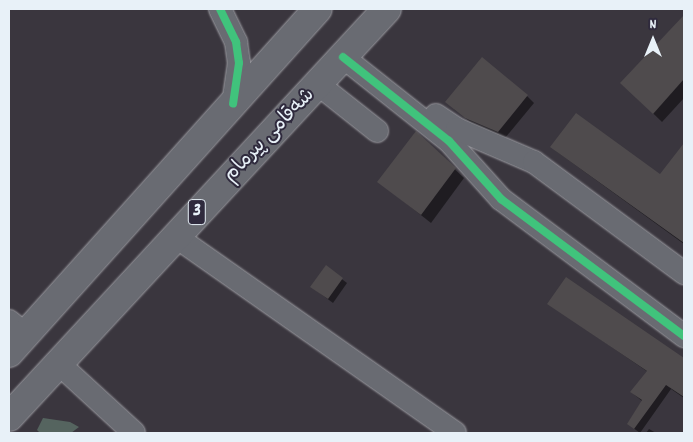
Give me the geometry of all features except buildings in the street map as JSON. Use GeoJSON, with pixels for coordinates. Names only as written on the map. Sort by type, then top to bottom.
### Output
{"type":"FeatureCollection","features":[{"type":"Feature","properties":{"kind":"highway","name":"3"},"geometry":{"type":"LineString","coordinates":[[14,336],[232,104],[318,9]]}},
{"type":"Feature","properties":{"kind":"highway","name":"شەقامی پیرمام"},"geometry":{"type":"LineString","coordinates":[[9,417],[175,236],[319,85],[387,9]]}},
{"type":"Feature","properties":{"kind":"street"},"geometry":{"type":"LineString","coordinates":[[220,9],[236,42],[239,63],[232,104]]}},
{"type":"Feature","properties":{"kind":"street"},"geometry":{"type":"LineString","coordinates":[[348,52],[453,135],[478,171],[509,205],[684,336]]}},
{"type":"Feature","properties":{"kind":"street"},"geometry":{"type":"LineString","coordinates":[[319,85],[378,131]]}},
{"type":"Feature","properties":{"kind":"street"},"geometry":{"type":"LineString","coordinates":[[453,135],[498,144],[548,171],[684,273]]}},
{"type":"Feature","properties":{"kind":"street"},"geometry":{"type":"LineString","coordinates":[[478,171],[498,144]]}},
{"type":"Feature","properties":{"kind":"street"},"geometry":{"type":"LineString","coordinates":[[175,236],[456,433]]}},
{"type":"Feature","properties":{"kind":"street"},"geometry":{"type":"LineString","coordinates":[[58,363],[134,433]]}},
{"type":"Feature","properties":{"kind":"shaded area"},"geometry":{"type":"Polygon","coordinates":[[[43,418],[70,422],[79,427],[71,433],[40,433],[37,430],[43,418]]]}},
{"type":"Feature","properties":{"kind":"cycle path"},"geometry":{"type":"LineString","coordinates":[[220,9],[236,42],[239,63],[233,104]]}},
{"type":"Feature","properties":{"kind":"cycle path"},"geometry":{"type":"LineString","coordinates":[[343,57],[449,141],[501,199],[684,336]]}}]}
